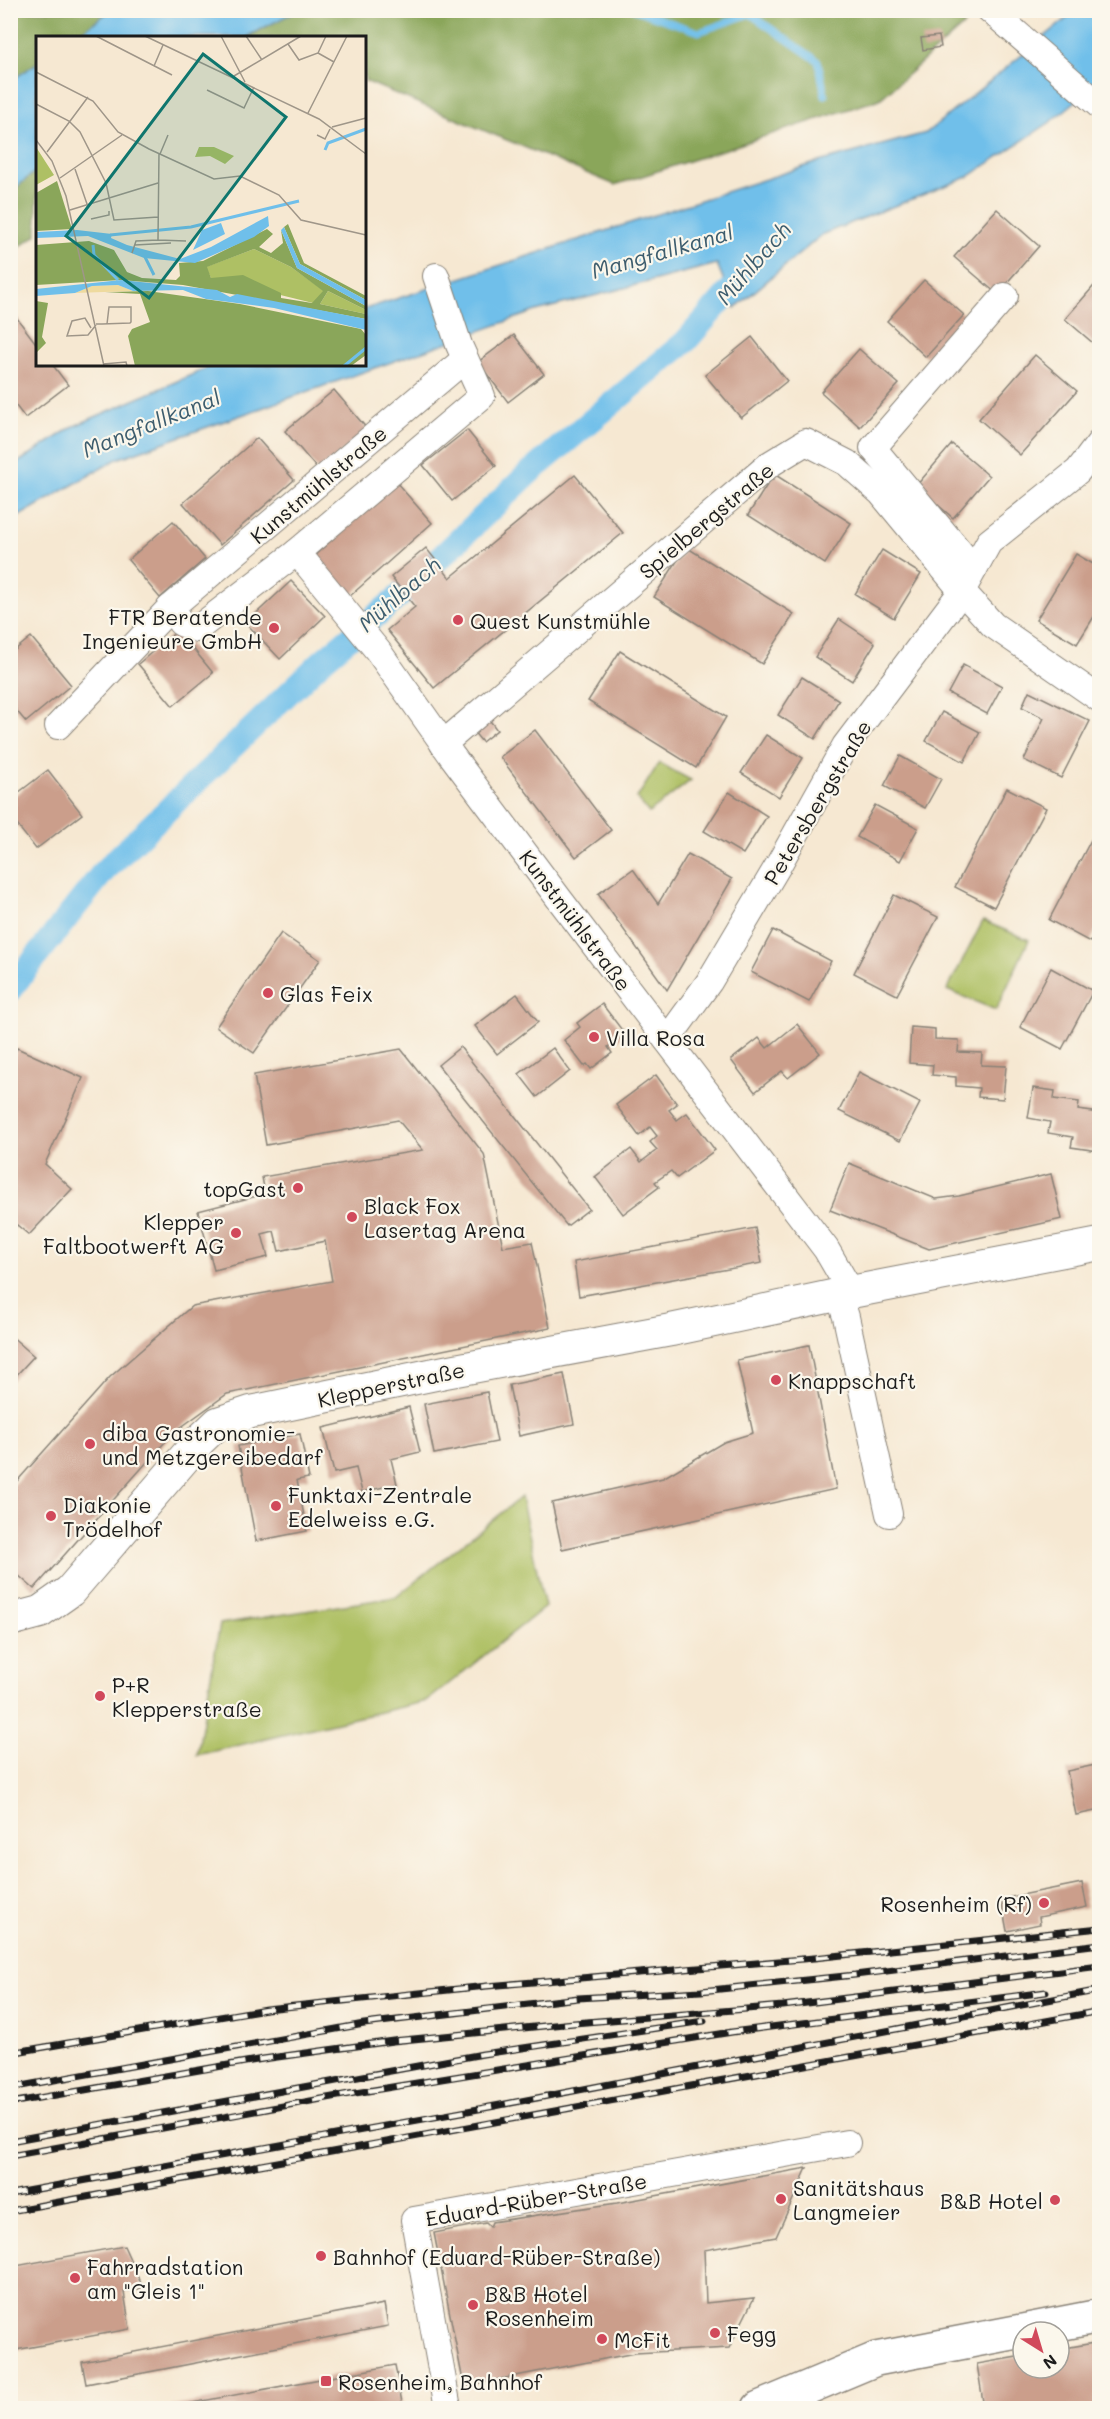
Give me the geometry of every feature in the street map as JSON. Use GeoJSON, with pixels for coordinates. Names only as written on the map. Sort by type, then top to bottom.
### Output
{"type":"FeatureCollection","features":[{"type":"Feature","properties":{"kind":"main road"},"geometry":{"type":"LineString","coordinates":[[775,2405],[876,2359],[1100,2316]]}},
{"type":"Feature","properties":{"kind":"street"},"geometry":{"type":"LineString","coordinates":[[990,10],[1097,104]]}},
{"type":"Feature","properties":{"kind":"street"},"geometry":{"type":"LineString","coordinates":[[436,276],[462,352]]}},
{"type":"Feature","properties":{"kind":"street"},"geometry":{"type":"LineString","coordinates":[[974,569],[873,448],[1005,296]]}},
{"type":"Feature","properties":{"kind":"street","name":"Kunstmühlstraße"},"geometry":{"type":"LineString","coordinates":[[58,726],[170,608],[462,352],[482,396],[297,552],[197,629],[181,623],[170,608]]}},
{"type":"Feature","properties":{"kind":"street","name":"Spielbergstraße"},"geometry":{"type":"LineString","coordinates":[[443,744],[770,464],[806,442],[847,463],[881,493],[962,591]]}},
{"type":"Feature","properties":{"kind":"street","name":"Petersbergstraße"},"geometry":{"type":"LineString","coordinates":[[667,1040],[713,975],[845,746],[962,591],[989,542],[1078,471],[1100,442]]}},
{"type":"Feature","properties":{"kind":"street","name":"Kunstmühlstraße"},"geometry":{"type":"LineString","coordinates":[[297,552],[378,651],[443,744],[826,1249],[845,1293],[846,1317],[889,1514]]}},
{"type":"Feature","properties":{"kind":"street"},"geometry":{"type":"LineString","coordinates":[[962,591],[993,625],[1100,699]]}},
{"type":"Feature","properties":{"kind":"street","name":"Klepperstraße"},"geometry":{"type":"LineString","coordinates":[[10,1620],[40,1612],[70,1591],[199,1441],[218,1423],[251,1412],[845,1293],[1100,1245]]}},
{"type":"Feature","properties":{"kind":"street","name":"Eduard-Rüber-Straße"},"geometry":{"type":"LineString","coordinates":[[448,2409],[414,2220],[847,2143]]}},
{"type":"Feature","properties":{"kind":"green space"},"geometry":{"type":"Polygon","coordinates":[[[296,10],[980,11],[880,99],[615,185],[366,81],[366,36],[250,36],[296,10]]]}},
{"type":"Feature","properties":{"kind":"green space"},"geometry":{"type":"Polygon","coordinates":[[[11,11],[110,11],[75,36],[36,36],[36,64],[11,81],[11,11]]]}},
{"type":"Feature","properties":{"kind":"green space"},"geometry":{"type":"Polygon","coordinates":[[[36,171],[36,235],[11,253],[11,192],[36,171]]]}},
{"type":"Feature","properties":{"kind":"green space"},"geometry":{"type":"Polygon","coordinates":[[[659,763],[691,780],[649,813],[637,798],[659,763]]]}},
{"type":"Feature","properties":{"kind":"green space"},"geometry":{"type":"Polygon","coordinates":[[[983,921],[1029,940],[996,1010],[947,990],[983,921]]]}},
{"type":"Feature","properties":{"kind":"green space"},"geometry":{"type":"Polygon","coordinates":[[[521,1497],[545,1607],[427,1701],[197,1755],[220,1624],[396,1597],[521,1497]]]}},
{"type":"Feature","properties":{"kind":"water"},"geometry":{"type":"Polygon","coordinates":[[[110,10],[296,11],[248,36],[75,36],[110,10]]]}},
{"type":"Feature","properties":{"kind":"water","name":"Mangfallkanal"},"geometry":{"type":"Polygon","coordinates":[[[1076,11],[1099,11],[1099,82],[1052,121],[968,177],[823,234],[735,308],[717,264],[536,311],[117,459],[11,521],[11,467],[72,427],[212,366],[366,366],[366,309],[815,163],[926,133],[1076,11]]]}},
{"type":"Feature","properties":{"kind":"water"},"geometry":{"type":"Polygon","coordinates":[[[36,64],[36,171],[11,192],[11,81],[36,64]]]}},
{"type":"Feature","properties":{"kind":"building"},"geometry":{"type":"Polygon","coordinates":[[[939,36],[941,47],[923,50],[921,38],[939,36]]]}},
{"type":"Feature","properties":{"kind":"building"},"geometry":{"type":"Polygon","coordinates":[[[997,209],[1039,246],[997,294],[954,257],[997,209]]]}},
{"type":"Feature","properties":{"kind":"building"},"geometry":{"type":"Polygon","coordinates":[[[1100,279],[1100,349],[1065,319],[1100,279]]]}},
{"type":"Feature","properties":{"kind":"building"},"geometry":{"type":"Polygon","coordinates":[[[924,280],[964,315],[926,357],[887,321],[924,280]]]}},
{"type":"Feature","properties":{"kind":"building"},"geometry":{"type":"Polygon","coordinates":[[[13,313],[36,343],[36,366],[54,366],[68,385],[25,418],[10,398],[10,315],[13,313]]]}},
{"type":"Feature","properties":{"kind":"building"},"geometry":{"type":"Polygon","coordinates":[[[514,335],[544,374],[508,402],[478,362],[514,335]]]}},
{"type":"Feature","properties":{"kind":"building"},"geometry":{"type":"Polygon","coordinates":[[[752,337],[787,381],[741,418],[705,375],[752,337]]]}},
{"type":"Feature","properties":{"kind":"building"},"geometry":{"type":"Polygon","coordinates":[[[859,349],[899,384],[860,427],[821,392],[859,349]]]}},
{"type":"Feature","properties":{"kind":"building"},"geometry":{"type":"Polygon","coordinates":[[[1035,355],[1077,391],[1020,455],[979,419],[1035,355]]]}},
{"type":"Feature","properties":{"kind":"building"},"geometry":{"type":"Polygon","coordinates":[[[334,390],[368,430],[319,471],[285,431],[334,390]]]}},
{"type":"Feature","properties":{"kind":"building"},"geometry":{"type":"Polygon","coordinates":[[[467,430],[496,466],[452,501],[423,465],[467,430]]]}},
{"type":"Feature","properties":{"kind":"building"},"geometry":{"type":"Polygon","coordinates":[[[257,438],[294,480],[220,545],[183,503],[257,438]]]}},
{"type":"Feature","properties":{"kind":"building"},"geometry":{"type":"Polygon","coordinates":[[[952,444],[989,476],[953,518],[916,486],[952,444]]]}},
{"type":"Feature","properties":{"kind":"building"},"geometry":{"type":"Polygon","coordinates":[[[774,474],[851,523],[825,564],[748,515],[774,474]]]}},
{"type":"Feature","properties":{"kind":"building"},"geometry":{"type":"Polygon","coordinates":[[[575,475],[623,533],[434,688],[387,630],[415,607],[391,577],[426,548],[450,578],[575,475]]]}},
{"type":"Feature","properties":{"kind":"building"},"geometry":{"type":"Polygon","coordinates":[[[396,482],[432,523],[350,596],[314,556],[396,482]]]}},
{"type":"Feature","properties":{"kind":"building"},"geometry":{"type":"Polygon","coordinates":[[[173,521],[205,559],[160,598],[128,560],[173,521]]]}},
{"type":"Feature","properties":{"kind":"building"},"geometry":{"type":"Polygon","coordinates":[[[686,547],[794,614],[762,664],[654,597],[686,547]]]}},
{"type":"Feature","properties":{"kind":"building"},"geometry":{"type":"Polygon","coordinates":[[[882,550],[921,574],[894,618],[855,594],[882,550]]]}},
{"type":"Feature","properties":{"kind":"building"},"geometry":{"type":"Polygon","coordinates":[[[1076,554],[1100,568],[1100,607],[1077,644],[1036,620],[1076,554]]]}},
{"type":"Feature","properties":{"kind":"building"},"geometry":{"type":"Polygon","coordinates":[[[291,581],[325,616],[280,659],[246,623],[291,581]]]}},
{"type":"Feature","properties":{"kind":"building"},"geometry":{"type":"Polygon","coordinates":[[[839,619],[875,643],[852,681],[815,657],[839,619]]]}},
{"type":"Feature","properties":{"kind":"building"},"geometry":{"type":"Polygon","coordinates":[[[178,630],[213,673],[173,706],[138,664],[178,630]]]}},
{"type":"Feature","properties":{"kind":"building"},"geometry":{"type":"Polygon","coordinates":[[[31,637],[71,685],[26,722],[10,703],[10,654],[31,637]]]}},
{"type":"Feature","properties":{"kind":"building"},"geometry":{"type":"Polygon","coordinates":[[[620,651],[726,717],[696,768],[588,701],[620,651]]]}},
{"type":"Feature","properties":{"kind":"building"},"geometry":{"type":"Polygon","coordinates":[[[963,665],[1002,686],[987,714],[948,693],[963,665]]]}},
{"type":"Feature","properties":{"kind":"building"},"geometry":{"type":"Polygon","coordinates":[[[802,677],[839,700],[815,739],[778,715],[802,677]]]}},
{"type":"Feature","properties":{"kind":"building"},"geometry":{"type":"Polygon","coordinates":[[[1029,691],[1090,721],[1061,778],[1024,760],[1044,718],[1022,707],[1029,691]]]}},
{"type":"Feature","properties":{"kind":"building"},"geometry":{"type":"Polygon","coordinates":[[[942,712],[980,732],[964,762],[926,741],[942,712]]]}},
{"type":"Feature","properties":{"kind":"building"},"geometry":{"type":"Polygon","coordinates":[[[488,718],[497,730],[482,742],[472,730],[488,718]]]}},
{"type":"Feature","properties":{"kind":"building"},"geometry":{"type":"Polygon","coordinates":[[[535,730],[611,830],[576,857],[500,757],[535,730]]]}},
{"type":"Feature","properties":{"kind":"building"},"geometry":{"type":"Polygon","coordinates":[[[766,735],[803,758],[779,797],[741,773],[766,735]]]}},
{"type":"Feature","properties":{"kind":"building"},"geometry":{"type":"Polygon","coordinates":[[[900,756],[941,779],[925,808],[884,786],[900,756]]]}},
{"type":"Feature","properties":{"kind":"building"},"geometry":{"type":"Polygon","coordinates":[[[48,770],[82,814],[36,849],[10,816],[10,799],[48,770]]]}},
{"type":"Feature","properties":{"kind":"building"},"geometry":{"type":"Polygon","coordinates":[[[1007,788],[1046,808],[994,907],[955,887],[1007,788]]]}},
{"type":"Feature","properties":{"kind":"building"},"geometry":{"type":"Polygon","coordinates":[[[729,792],[767,816],[743,854],[704,831],[729,792]]]}},
{"type":"Feature","properties":{"kind":"building"},"geometry":{"type":"Polygon","coordinates":[[[875,805],[918,828],[900,861],[857,837],[875,805]]]}},
{"type":"Feature","properties":{"kind":"building"},"geometry":{"type":"Polygon","coordinates":[[[1092,838],[1100,842],[1100,924],[1090,942],[1049,920],[1092,838]]]}},
{"type":"Feature","properties":{"kind":"building"},"geometry":{"type":"Polygon","coordinates":[[[688,854],[732,879],[667,990],[598,894],[633,869],[658,904],[688,854]]]}},
{"type":"Feature","properties":{"kind":"building"},"geometry":{"type":"Polygon","coordinates":[[[894,895],[938,917],[897,995],[854,973],[894,895]]]}},
{"type":"Feature","properties":{"kind":"building"},"geometry":{"type":"Polygon","coordinates":[[[773,930],[831,961],[809,1002],[751,972],[773,930]]]}},
{"type":"Feature","properties":{"kind":"building","name":"Glas Feix"},"geometry":{"type":"Polygon","coordinates":[[[281,933],[320,960],[254,1053],[216,1027],[281,933]]]}},
{"type":"Feature","properties":{"kind":"building"},"geometry":{"type":"Polygon","coordinates":[[[1051,968],[1093,991],[1062,1049],[1020,1027],[1051,968]]]}},
{"type":"Feature","properties":{"kind":"building"},"geometry":{"type":"Polygon","coordinates":[[[517,994],[538,1022],[497,1054],[475,1026],[517,994]]]}},
{"type":"Feature","properties":{"kind":"building","name":"Villa Rosa"},"geometry":{"type":"Polygon","coordinates":[[[602,1004],[625,1034],[608,1047],[612,1053],[591,1069],[587,1064],[584,1066],[564,1040],[580,1027],[577,1023],[602,1004]]]}},
{"type":"Feature","properties":{"kind":"building"},"geometry":{"type":"Polygon","coordinates":[[[797,1024],[820,1053],[788,1078],[782,1071],[755,1092],[731,1060],[759,1038],[767,1048],[797,1024]]]}},
{"type":"Feature","properties":{"kind":"building"},"geometry":{"type":"Polygon","coordinates":[[[911,1027],[935,1029],[935,1039],[959,1040],[958,1052],[982,1053],[981,1065],[1006,1066],[1003,1099],[978,1097],[979,1088],[956,1086],[956,1077],[932,1075],[933,1065],[909,1063],[911,1027]]]}},
{"type":"Feature","properties":{"kind":"building"},"geometry":{"type":"Polygon","coordinates":[[[460,1047],[589,1209],[567,1226],[438,1065],[460,1047]]]}},
{"type":"Feature","properties":{"kind":"building"},"geometry":{"type":"Polygon","coordinates":[[[17,1048],[83,1078],[45,1164],[72,1189],[29,1235],[17,1225],[10,1232],[10,1064],[17,1048]]]}},
{"type":"Feature","properties":{"kind":"building"},"geometry":{"type":"Polygon","coordinates":[[[553,1048],[570,1071],[537,1097],[519,1074],[553,1048]]]}},
{"type":"Feature","properties":{"kind":"building"},"geometry":{"type":"Polygon","coordinates":[[[401,1049],[484,1154],[503,1247],[532,1242],[550,1328],[227,1394],[173,1433],[34,1589],[10,1568],[10,1489],[110,1377],[192,1306],[332,1281],[325,1241],[279,1251],[274,1231],[262,1234],[268,1257],[214,1270],[198,1211],[265,1194],[262,1177],[423,1150],[398,1120],[266,1145],[254,1075],[401,1049]]]}},
{"type":"Feature","properties":{"kind":"building"},"geometry":{"type":"Polygon","coordinates":[[[859,1072],[920,1103],[900,1141],[839,1111],[859,1072]]]}},
{"type":"Feature","properties":{"kind":"building"},"geometry":{"type":"Polygon","coordinates":[[[656,1075],[677,1104],[669,1110],[677,1120],[687,1113],[715,1150],[677,1178],[671,1171],[655,1182],[659,1187],[623,1214],[595,1177],[631,1149],[641,1162],[657,1150],[650,1142],[657,1136],[650,1127],[639,1136],[616,1105],[656,1075]]]}},
{"type":"Feature","properties":{"kind":"building"},"geometry":{"type":"Polygon","coordinates":[[[1033,1088],[1055,1091],[1054,1099],[1079,1102],[1078,1110],[1100,1113],[1100,1164],[1096,1164],[1098,1151],[1071,1147],[1073,1137],[1048,1133],[1050,1122],[1028,1118],[1033,1088]]]}},
{"type":"Feature","properties":{"kind":"building"},"geometry":{"type":"Polygon","coordinates":[[[849,1163],[936,1199],[959,1196],[1051,1174],[1062,1219],[929,1249],[830,1210],[849,1163]]]}},
{"type":"Feature","properties":{"kind":"building"},"geometry":{"type":"Polygon","coordinates":[[[755,1228],[762,1263],[579,1296],[574,1262],[755,1228]]]}},
{"type":"Feature","properties":{"kind":"building"},"geometry":{"type":"Polygon","coordinates":[[[10,1335],[34,1356],[10,1382],[10,1335]]]}},
{"type":"Feature","properties":{"kind":"building"},"geometry":{"type":"Polygon","coordinates":[[[809,1345],[836,1489],[562,1549],[552,1503],[663,1478],[724,1442],[753,1433],[737,1360],[809,1345]]]}},
{"type":"Feature","properties":{"kind":"building"},"geometry":{"type":"Polygon","coordinates":[[[564,1374],[574,1424],[519,1436],[509,1385],[564,1374]]]}},
{"type":"Feature","properties":{"kind":"building"},"geometry":{"type":"Polygon","coordinates":[[[487,1392],[497,1442],[434,1454],[424,1404],[487,1392]]]}},
{"type":"Feature","properties":{"kind":"building"},"geometry":{"type":"Polygon","coordinates":[[[409,1407],[420,1452],[391,1459],[397,1484],[362,1492],[356,1468],[334,1473],[323,1428],[409,1407]]]}},
{"type":"Feature","properties":{"kind":"building","name":"Funktaxi-Zentrale Edelweiss e.G."},"geometry":{"type":"Polygon","coordinates":[[[300,1434],[309,1478],[297,1480],[307,1531],[256,1541],[238,1446],[300,1434]]]}},
{"type":"Feature","properties":{"kind":"building"},"geometry":{"type":"Polygon","coordinates":[[[1100,1764],[1100,1810],[1076,1815],[1067,1771],[1100,1764]]]}},
{"type":"Feature","properties":{"kind":"building","name":"Rosenheim (Rf)"},"geometry":{"type":"Polygon","coordinates":[[[1082,1883],[1087,1907],[1039,1917],[1040,1924],[1007,1931],[1001,1899],[1082,1883]]]}},
{"type":"Feature","properties":{"kind":"building"},"geometry":{"type":"Polygon","coordinates":[[[807,2168],[776,2237],[704,2250],[706,2303],[754,2298],[729,2348],[635,2353],[464,2386],[434,2233],[486,2223],[490,2227],[492,2222],[617,2203],[807,2168]]]}},
{"type":"Feature","properties":{"kind":"building"},"geometry":{"type":"Polygon","coordinates":[[[124,2246],[143,2288],[124,2292],[130,2329],[10,2351],[10,2267],[124,2246]]]}},
{"type":"Feature","properties":{"kind":"building"},"geometry":{"type":"Polygon","coordinates":[[[384,2304],[388,2326],[86,2384],[82,2362],[384,2304]]]}},
{"type":"Feature","properties":{"kind":"building"},"geometry":{"type":"Polygon","coordinates":[[[1100,2342],[1100,2408],[984,2408],[977,2364],[1011,2358],[1011,2380],[1071,2380],[1071,2347],[1100,2342]]]}},
{"type":"Feature","properties":{"kind":"building"},"geometry":{"type":"Polygon","coordinates":[[[395,2365],[403,2408],[170,2408],[170,2407],[395,2365]]]}},
{"type":"Feature","properties":{"kind":"waterway"},"geometry":{"type":"LineString","coordinates":[[635,10],[699,32],[750,14],[818,61],[825,95]]}},
{"type":"Feature","properties":{"kind":"waterway","name":"Mühlbach"},"geometry":{"type":"LineString","coordinates":[[10,990],[104,871],[322,661],[403,593],[529,473],[685,342],[750,268]]}},
{"type":"Feature","properties":{"kind":"railway"},"geometry":{"type":"LineString","coordinates":[[10,2053],[266,2009],[487,1986],[814,1958],[1100,1928]]}},
{"type":"Feature","properties":{"kind":"railway"},"geometry":{"type":"LineString","coordinates":[[10,2088],[364,2024],[578,1998],[701,1991],[855,1975],[1100,1944]]}},
{"type":"Feature","properties":{"kind":"railway"},"geometry":{"type":"LineString","coordinates":[[10,2103],[263,2059],[393,2041],[783,2006],[1100,1966]]}},
{"type":"Feature","properties":{"kind":"railway"},"geometry":{"type":"LineString","coordinates":[[10,2194],[495,2106],[1100,1990]]}},
{"type":"Feature","properties":{"kind":"railway"},"geometry":{"type":"LineString","coordinates":[[10,2156],[349,2094],[732,2032],[1046,1992]]}},
{"type":"Feature","properties":{"kind":"railway"},"geometry":{"type":"LineString","coordinates":[[10,2211],[1100,2011]]}},
{"type":"Feature","properties":{"kind":"railway"},"geometry":{"type":"LineString","coordinates":[[10,2141],[483,2054],[704,2021]]}},
{"type":"Feature","properties":{"kind":"place","name":"Quest Kunstmühle"},"geometry":{"type":"Point","coordinates":[458,620]}},
{"type":"Feature","properties":{"kind":"place","name":"FTR Beratende Ingenieure GmbH"},"geometry":{"type":"Point","coordinates":[274,628]}},
{"type":"Feature","properties":{"kind":"place","name":"Glas Feix"},"geometry":{"type":"Point","coordinates":[268,993]}},
{"type":"Feature","properties":{"kind":"place","name":"Villa Rosa"},"geometry":{"type":"Point","coordinates":[594,1037]}},
{"type":"Feature","properties":{"kind":"place","name":"topGast"},"geometry":{"type":"Point","coordinates":[298,1188]}},
{"type":"Feature","properties":{"kind":"place","name":"Black Fox Lasertag Arena"},"geometry":{"type":"Point","coordinates":[352,1217]}},
{"type":"Feature","properties":{"kind":"place","name":"Klepper Faltbootwerft AG"},"geometry":{"type":"Point","coordinates":[236,1233]}},
{"type":"Feature","properties":{"kind":"place","name":"Knappschaft"},"geometry":{"type":"Point","coordinates":[776,1380]}},
{"type":"Feature","properties":{"kind":"place","name":"diba Gastronomie- und Metzgereibedarf"},"geometry":{"type":"Point","coordinates":[90,1444]}},
{"type":"Feature","properties":{"kind":"place","name":"Funktaxi-Zentrale Edelweiss e.G."},"geometry":{"type":"Point","coordinates":[276,1506]}},
{"type":"Feature","properties":{"kind":"place","name":"Diakonie Trödelhof"},"geometry":{"type":"Point","coordinates":[51,1516]}},
{"type":"Feature","properties":{"kind":"place","name":"P+R Klepperstraße"},"geometry":{"type":"Point","coordinates":[100,1696]}},
{"type":"Feature","properties":{"kind":"place","name":"Rosenheim (Rf)"},"geometry":{"type":"Point","coordinates":[1044,1903]}},
{"type":"Feature","properties":{"kind":"place","name":"Sanitätshaus Langmeier"},"geometry":{"type":"Point","coordinates":[781,2199]}},
{"type":"Feature","properties":{"kind":"place","name":"B&B Hotel"},"geometry":{"type":"Point","coordinates":[1055,2200]}},
{"type":"Feature","properties":{"kind":"place","name":"Bahnhof (Eduard-Rüber-Straße)"},"geometry":{"type":"Point","coordinates":[321,2256]}},
{"type":"Feature","properties":{"kind":"place","name":"Fahrradstation am \"Gleis 1\""},"geometry":{"type":"Point","coordinates":[75,2278]}},
{"type":"Feature","properties":{"kind":"place","name":"B&B Hotel Rosenheim"},"geometry":{"type":"Point","coordinates":[473,2305]}},
{"type":"Feature","properties":{"kind":"place","name":"Fegg"},"geometry":{"type":"Point","coordinates":[715,2333]}},
{"type":"Feature","properties":{"kind":"place","name":"McFit"},"geometry":{"type":"Point","coordinates":[602,2339]}},
{"type":"Feature","properties":{"kind":"place","name":"Rosenheim, Bahnhof"},"geometry":{"type":"Point","coordinates":[326,2381]}}]}
